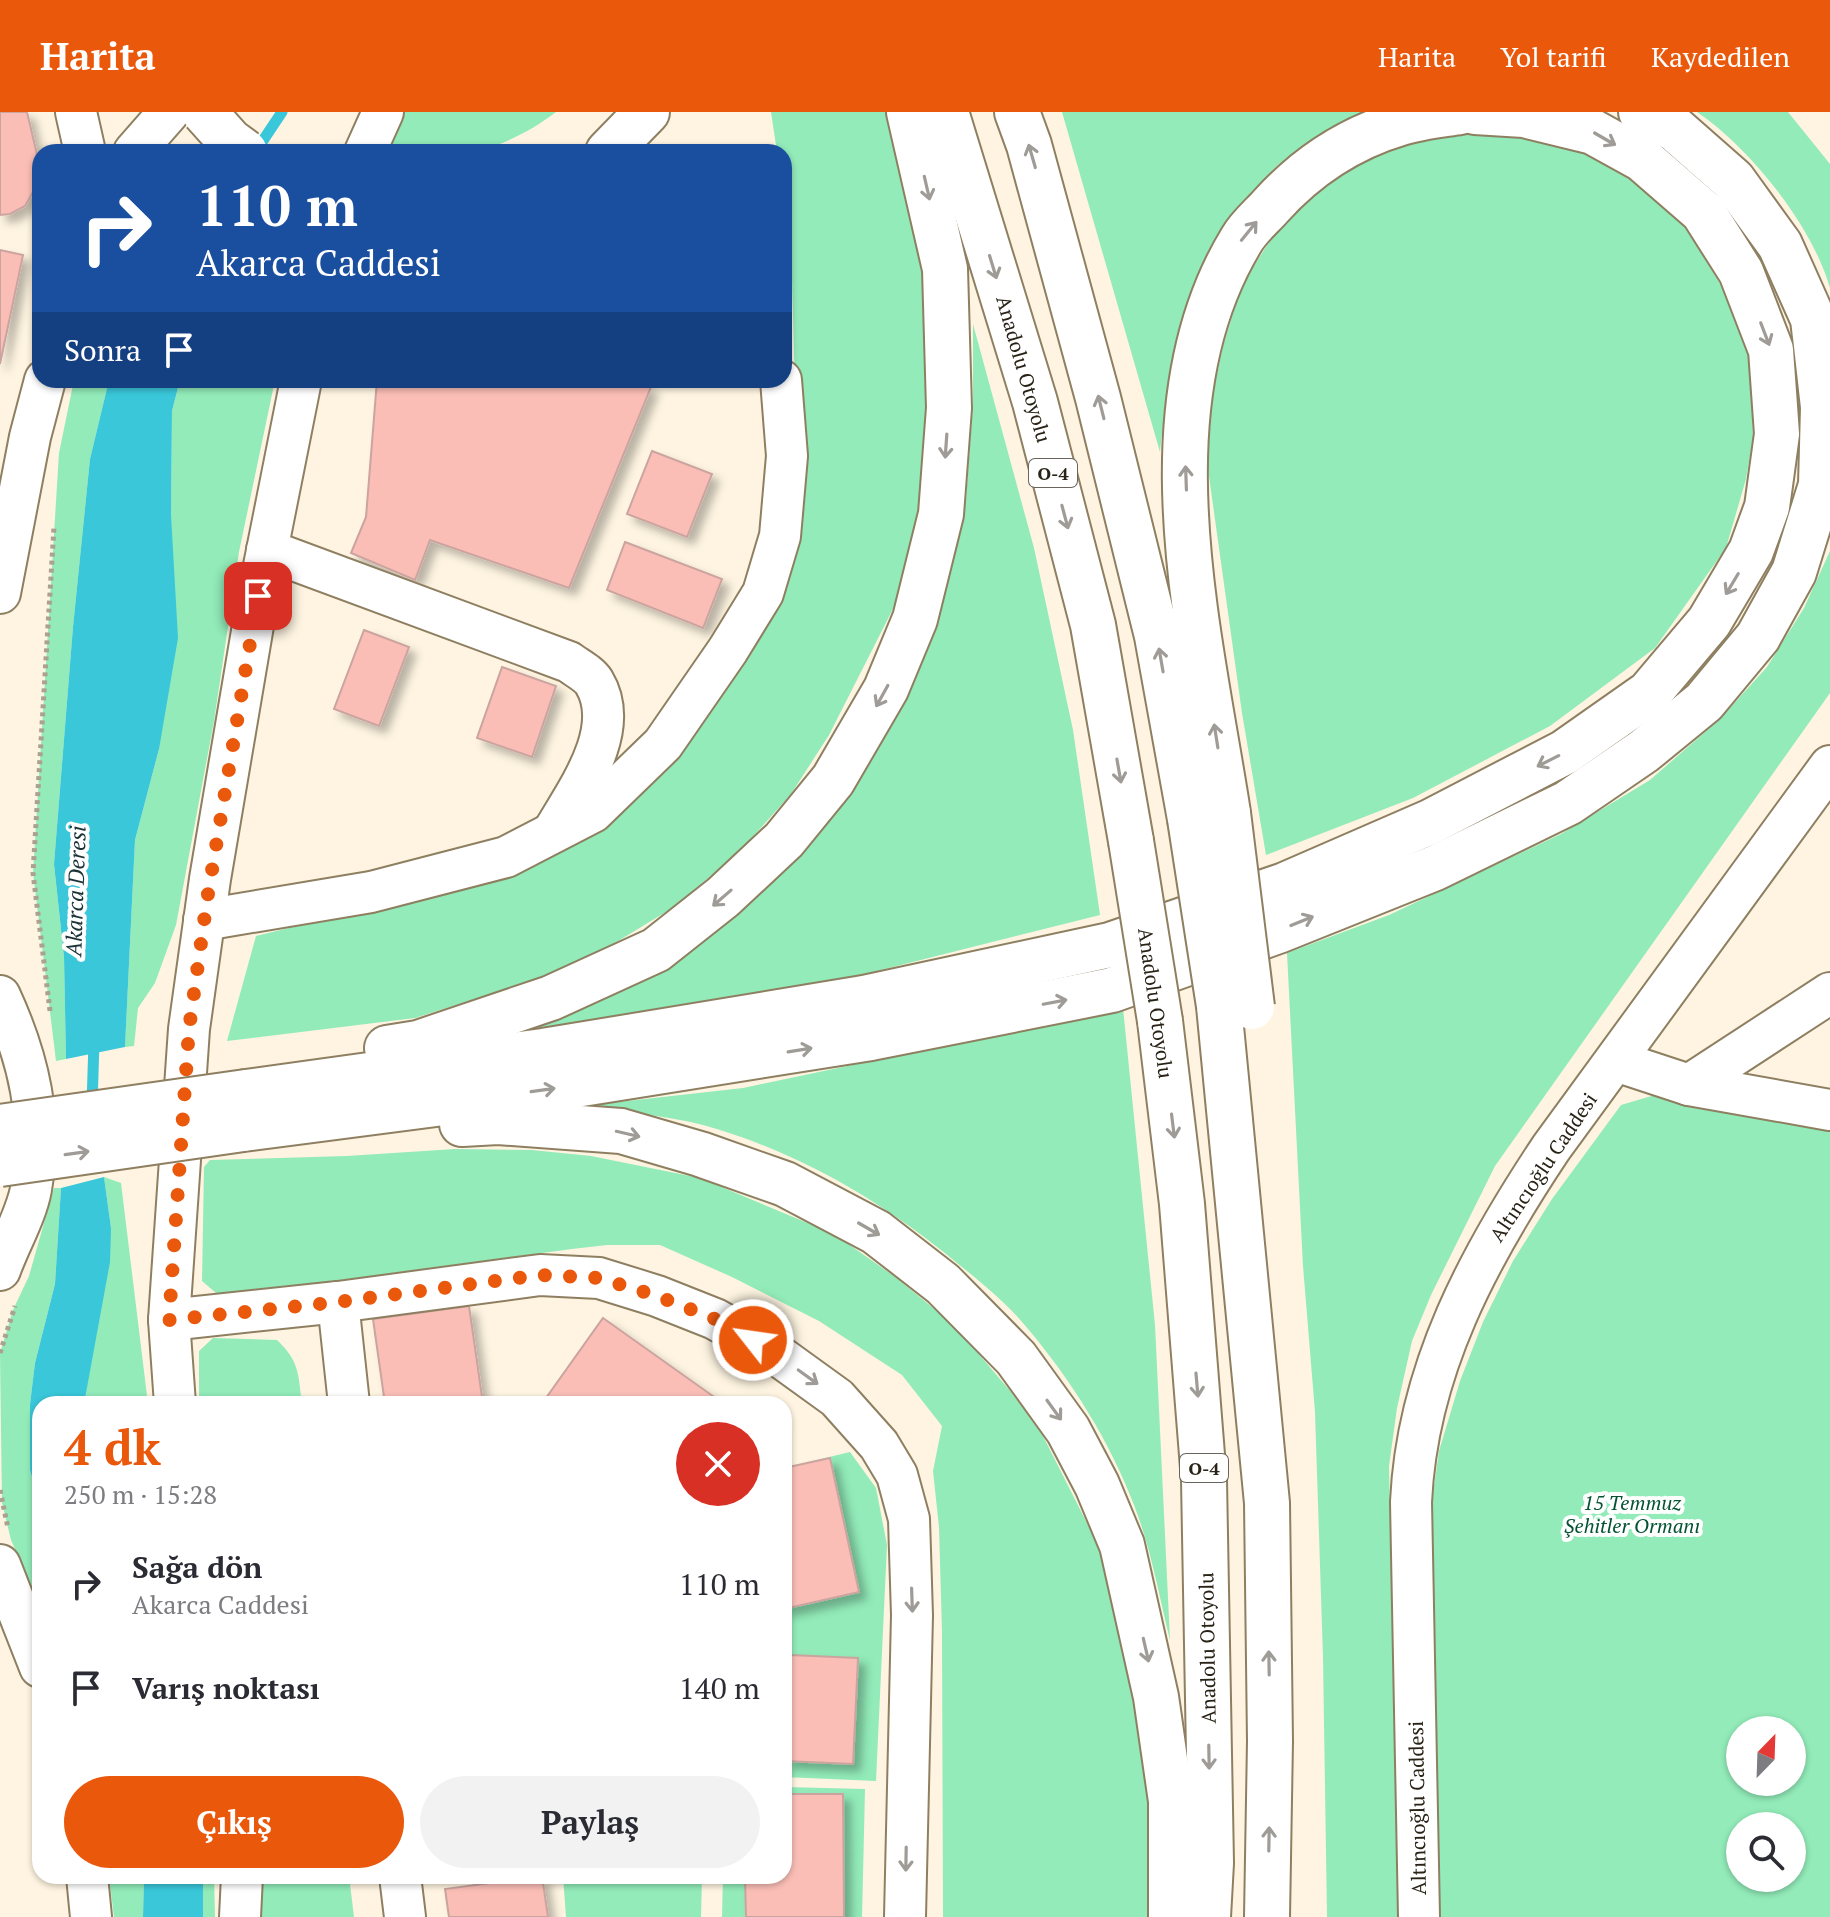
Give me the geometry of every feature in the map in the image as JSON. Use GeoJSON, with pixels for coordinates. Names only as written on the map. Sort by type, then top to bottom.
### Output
{"type":"FeatureCollection","features":[{"type":"Feature","properties":{"kind":"main road"},"geometry":{"type":"LineString","coordinates":[[204,112],[234,144]]}},
{"type":"Feature","properties":{"kind":"main road"},"geometry":{"type":"LineString","coordinates":[[616,144],[647,112]]}},
{"type":"Feature","properties":{"kind":"main road"},"geometry":{"type":"LineString","coordinates":[[0,1164],[243,1097],[551,998],[656,950],[723,897],[784,840],[833,780],[892,675],[915,619],[941,514],[949,408],[945,269],[909,112]]}},
{"type":"Feature","properties":{"kind":"main road","name":"Anadolu Otoyolu"},"geometry":{"type":"LineString","coordinates":[[946,112],[1035,402],[1093,625],[1160,1021],[1182,1204],[1204,1480],[1211,1863],[1208,1917]]}},
{"type":"Feature","properties":{"kind":"main road"},"geometry":{"type":"LineString","coordinates":[[1017,112],[1029,145],[1098,398],[1157,636],[1209,816]]}},
{"type":"Feature","properties":{"kind":"main road"},"geometry":{"type":"LineString","coordinates":[[1267,1917],[1270,1741],[1267,1503],[1236,1006],[1209,816],[1188,555],[1185,438],[1193,363],[1213,294],[1243,236],[1288,187],[1340,148],[1401,123],[1460,112]]}},
{"type":"Feature","properties":{"kind":"main road"},"geometry":{"type":"LineString","coordinates":[[243,1097],[864,998],[1110,945],[1285,885],[1430,822],[1565,752],[1649,693],[1709,622],[1751,551],[1767,507],[1777,434],[1771,350],[1741,272],[1703,212],[1642,159],[1593,132],[1524,115],[1475,112]]}},
{"type":"Feature","properties":{"kind":"main road"},"geometry":{"type":"LineString","coordinates":[[243,1097],[550,1089],[871,1038],[1112,990],[1278,931],[1435,868],[1568,803],[1644,751],[1704,702],[1758,637],[1794,572],[1821,485],[1823,407],[1813,319],[1780,245],[1733,180],[1675,129],[1641,112]]}},
{"type":"Feature","properties":{"kind":"main road"},"geometry":{"type":"LineString","coordinates":[[0,1126],[170,1080],[364,1130],[498,1122],[621,1131],[700,1154],[785,1184],[876,1232],[943,1284],[1016,1358],[1068,1430],[1097,1485],[1122,1545],[1156,1697],[1171,1801],[1171,1917]]}},
{"type":"Feature","properties":{"kind":"street"},"geometry":{"type":"LineString","coordinates":[[76,112],[83,144]]}},
{"type":"Feature","properties":{"kind":"street"},"geometry":{"type":"LineString","coordinates":[[141,144],[169,112]]}},
{"type":"Feature","properties":{"kind":"street"},"geometry":{"type":"LineString","coordinates":[[369,144],[383,112]]}},
{"type":"Feature","properties":{"kind":"street"},"geometry":{"type":"LineString","coordinates":[[0,593],[30,437],[43,388]]}},
{"type":"Feature","properties":{"kind":"street"},"geometry":{"type":"LineString","coordinates":[[174,1396],[169,1320],[189,1029],[204,920],[267,550],[299,388]]}},
{"type":"Feature","properties":{"kind":"street"},"geometry":{"type":"LineString","coordinates":[[204,920],[371,892],[506,857],[593,812],[663,744],[763,593],[780,536],[787,456],[782,388]]}},
{"type":"Feature","properties":{"kind":"street"},"geometry":{"type":"LineString","coordinates":[[267,550],[569,662],[593,681],[603,710],[600,744],[553,832]]}},
{"type":"Feature","properties":{"kind":"street","name":"Altıncıoğlu Caddesi"},"geometry":{"type":"LineString","coordinates":[[1419,1917],[1411,1502],[1413,1464],[1424,1406],[1444,1344],[1486,1251],[1551,1148],[1830,766]]}},
{"type":"Feature","properties":{"kind":"street"},"geometry":{"type":"LineString","coordinates":[[1689,1085],[1830,993]]}},
{"type":"Feature","properties":{"kind":"street"},"geometry":{"type":"LineString","coordinates":[[0,996],[29,1069],[35,1125],[31,1191],[9,1284]]}},
{"type":"Feature","properties":{"kind":"street"},"geometry":{"type":"LineString","coordinates":[[1616,1061],[1689,1085],[1830,1110]]}},
{"type":"Feature","properties":{"kind":"street"},"geometry":{"type":"LineString","coordinates":[[169,1320],[338,1302],[540,1275],[599,1278],[715,1319],[772,1351],[837,1398],[879,1445],[897,1475],[909,1519],[912,1615],[905,1917]]}},
{"type":"Feature","properties":{"kind":"street"},"geometry":{"type":"LineString","coordinates":[[338,1302],[348,1396]]}},
{"type":"Feature","properties":{"kind":"street"},"geometry":{"type":"LineString","coordinates":[[0,1565],[32,1647]]}},
{"type":"Feature","properties":{"kind":"street"},"geometry":{"type":"LineString","coordinates":[[88,1884],[91,1917]]}},
{"type":"Feature","properties":{"kind":"street"},"geometry":{"type":"LineString","coordinates":[[240,1917],[242,1884]]}},
{"type":"Feature","properties":{"kind":"street"},"geometry":{"type":"LineString","coordinates":[[401,1884],[405,1917]]}},
{"type":"Feature","properties":{"kind":"path"},"geometry":{"type":"LineString","coordinates":[[51,1019],[33,873],[55,515]]}},
{"type":"Feature","properties":{"kind":"path"},"geometry":{"type":"LineString","coordinates":[[0,1353],[9,1284]]}},
{"type":"Feature","properties":{"kind":"green space"},"geometry":{"type":"Polygon","coordinates":[[[388,112],[556,112],[500,144],[378,144],[388,112]]]}},
{"type":"Feature","properties":{"kind":"green space"},"geometry":{"type":"Polygon","coordinates":[[[771,112],[892,112],[914,212],[928,309],[920,499],[900,595],[829,735],[791,794],[740,851],[674,907],[605,949],[534,980],[415,1018],[227,1041],[256,936],[496,873],[738,654],[797,457],[792,144],[776,144],[771,112]]]}},
{"type":"Feature","properties":{"kind":"green space"},"geometry":{"type":"Polygon","coordinates":[[[1062,112],[1368,112],[1303,147],[1279,164],[1229,221],[1210,250],[1184,313],[1169,381],[1160,452],[1062,112]]]}},
{"type":"Feature","properties":{"kind":"green space"},"geometry":{"type":"Polygon","coordinates":[[[1697,112],[1788,112],[1830,164],[1830,288],[1809,239],[1777,190],[1738,146],[1697,112]]]}},
{"type":"Feature","properties":{"kind":"green space"},"geometry":{"type":"Polygon","coordinates":[[[1509,130],[1558,140],[1647,185],[1682,222],[1738,313],[1751,353],[1753,438],[1746,479],[1726,548],[1655,648],[1550,726],[1413,798],[1266,855],[1242,713],[1207,462],[1211,400],[1242,284],[1281,224],[1350,166],[1393,143],[1448,133],[1509,130]]]}},
{"type":"Feature","properties":{"kind":"green space"},"geometry":{"type":"Polygon","coordinates":[[[973,324],[1034,548],[1073,730],[1100,915],[865,974],[522,1035],[629,985],[731,919],[786,869],[881,739],[913,682],[952,564],[966,499],[973,404],[973,324]]]}},
{"type":"Feature","properties":{"kind":"green space"},"geometry":{"type":"Polygon","coordinates":[[[72,388],[107,388],[90,459],[54,864],[64,957],[66,1059],[56,1061],[33,873],[59,453],[72,388]]]}},
{"type":"Feature","properties":{"kind":"green space"},"geometry":{"type":"Polygon","coordinates":[[[178,388],[273,388],[239,552],[214,721],[176,925],[155,983],[138,1008],[134,1046],[125,1047],[135,840],[159,749],[171,515],[172,411],[178,388]]]}},
{"type":"Feature","properties":{"kind":"green space"},"geometry":{"type":"Polygon","coordinates":[[[1830,551],[1830,693],[1495,1166],[1431,1295],[1412,1341],[1397,1408],[1389,1466],[1398,1917],[1327,1917],[1315,1412],[1303,1266],[1287,953],[1389,915],[1561,834],[1650,780],[1719,720],[1767,667],[1804,608],[1830,551]]]}},
{"type":"Feature","properties":{"kind":"green space"},"geometry":{"type":"Polygon","coordinates":[[[1123,1008],[1155,1325],[1170,1640],[1145,1538],[1114,1458],[1060,1370],[1020,1320],[994,1294],[899,1219],[805,1164],[703,1125],[583,1106],[743,1088],[1123,1008]]]}},
{"type":"Feature","properties":{"kind":"green space","name":"15 Temmuz Şehitler Ormanı"},"geometry":{"type":"Polygon","coordinates":[[[1689,1085],[1830,1110],[1830,1917],[1440,1917],[1431,1508],[1439,1451],[1460,1381],[1483,1322],[1513,1261],[1552,1199],[1621,1105],[1689,1085]]]}},
{"type":"Feature","properties":{"kind":"green space"},"geometry":{"type":"Polygon","coordinates":[[[455,1149],[532,1150],[591,1156],[700,1178],[834,1234],[894,1276],[954,1325],[1011,1392],[1043,1436],[1096,1541],[1111,1588],[1153,1771],[1159,1917],[943,1917],[942,1631],[939,1527],[933,1471],[942,1426],[902,1375],[819,1321],[660,1245],[607,1245],[572,1249],[237,1294],[216,1293],[202,1281],[204,1167],[210,1160],[455,1149]]]}},
{"type":"Feature","properties":{"kind":"green space"},"geometry":{"type":"Polygon","coordinates":[[[104,1177],[121,1183],[147,1396],[85,1396],[111,1228],[104,1177]]]}},
{"type":"Feature","properties":{"kind":"green space"},"geometry":{"type":"Polygon","coordinates":[[[54,1188],[61,1188],[55,1284],[35,1363],[30,1404],[32,1586],[11,1540],[2,1503],[0,1353],[13,1310],[29,1276],[54,1188]]]}},
{"type":"Feature","properties":{"kind":"green space"},"geometry":{"type":"Polygon","coordinates":[[[213,1338],[277,1340],[294,1362],[301,1396],[199,1396],[199,1351],[213,1338]]]}},
{"type":"Feature","properties":{"kind":"green space"},"geometry":{"type":"Polygon","coordinates":[[[850,1452],[876,1488],[887,1545],[876,1781],[792,1777],[792,1466],[850,1452]]]}},
{"type":"Feature","properties":{"kind":"green space"},"geometry":{"type":"Polygon","coordinates":[[[792,1787],[865,1789],[862,1917],[722,1917],[723,1884],[792,1884],[792,1787]]]}},
{"type":"Feature","properties":{"kind":"green space"},"geometry":{"type":"Polygon","coordinates":[[[110,1884],[144,1884],[143,1917],[114,1917],[110,1884]]]}},
{"type":"Feature","properties":{"kind":"green space"},"geometry":{"type":"Polygon","coordinates":[[[203,1884],[214,1884],[215,1917],[203,1917],[203,1884]]]}},
{"type":"Feature","properties":{"kind":"green space"},"geometry":{"type":"Polygon","coordinates":[[[259,1884],[350,1884],[354,1917],[260,1917],[259,1884]]]}},
{"type":"Feature","properties":{"kind":"green space"},"geometry":{"type":"Polygon","coordinates":[[[564,1884],[702,1884],[701,1917],[566,1917],[564,1884]]]}},
{"type":"Feature","properties":{"kind":"water"},"geometry":{"type":"Polygon","coordinates":[[[107,388],[178,388],[172,411],[171,515],[178,638],[159,749],[135,840],[125,1047],[66,1059],[64,957],[54,864],[90,459],[107,388]]]}},
{"type":"Feature","properties":{"kind":"water"},"geometry":{"type":"Polygon","coordinates":[[[104,1177],[111,1228],[110,1262],[85,1396],[32,1396],[32,1477],[30,1404],[35,1363],[55,1284],[61,1188],[104,1177]]]}},
{"type":"Feature","properties":{"kind":"water"},"geometry":{"type":"Polygon","coordinates":[[[144,1884],[203,1884],[203,1917],[143,1917],[144,1884]]]}},
{"type":"Feature","properties":{"kind":"building"},"geometry":{"type":"Polygon","coordinates":[[[0,112],[27,112],[34,144],[32,144],[32,194],[25,206],[10,214],[0,215],[0,112]]]}},
{"type":"Feature","properties":{"kind":"building"},"geometry":{"type":"Polygon","coordinates":[[[0,250],[23,255],[0,364],[0,250]]]}},
{"type":"Feature","properties":{"kind":"building"},"geometry":{"type":"Polygon","coordinates":[[[376,388],[651,388],[569,588],[430,540],[415,580],[351,553],[366,517],[376,388]]]}},
{"type":"Feature","properties":{"kind":"building"},"geometry":{"type":"Polygon","coordinates":[[[652,451],[712,474],[687,537],[627,514],[652,451]]]}},
{"type":"Feature","properties":{"kind":"building"},"geometry":{"type":"Polygon","coordinates":[[[625,542],[722,579],[703,628],[607,590],[625,542]]]}},
{"type":"Feature","properties":{"kind":"building"},"geometry":{"type":"Polygon","coordinates":[[[364,630],[409,647],[379,726],[334,709],[364,630]]]}},
{"type":"Feature","properties":{"kind":"building"},"geometry":{"type":"Polygon","coordinates":[[[502,667],[556,686],[532,757],[477,738],[502,667]]]}},
{"type":"Feature","properties":{"kind":"building"},"geometry":{"type":"Polygon","coordinates":[[[469,1306],[482,1396],[384,1396],[373,1319],[469,1306]]]}},
{"type":"Feature","properties":{"kind":"building"},"geometry":{"type":"Polygon","coordinates":[[[603,1318],[713,1396],[547,1396],[603,1318]]]}},
{"type":"Feature","properties":{"kind":"building"},"geometry":{"type":"Polygon","coordinates":[[[830,1458],[859,1592],[792,1607],[792,1466],[830,1458]]]}},
{"type":"Feature","properties":{"kind":"building"},"geometry":{"type":"Polygon","coordinates":[[[792,1655],[858,1658],[853,1764],[792,1761],[792,1655]]]}},
{"type":"Feature","properties":{"kind":"building"},"geometry":{"type":"Polygon","coordinates":[[[792,1794],[843,1794],[844,1917],[746,1917],[745,1884],[792,1884],[792,1794]]]}},
{"type":"Feature","properties":{"kind":"building"},"geometry":{"type":"Polygon","coordinates":[[[482,1884],[543,1884],[548,1917],[449,1917],[445,1889],[482,1884]]]}},
{"type":"Feature","properties":{"kind":"waterway","name":"Akarca Deresi"},"geometry":{"type":"LineString","coordinates":[[261,144],[282,112]]}},
{"type":"Feature","properties":{"kind":"waterway","name":"Akarca Deresi"},"geometry":{"type":"LineString","coordinates":[[92,1105],[94,1042]]}},
{"type":"Feature","properties":{"kind":"route"},"geometry":{"type":"LineString","coordinates":[[258,596],[207,900],[189,1029],[169,1320],[338,1302],[540,1275],[599,1278],[715,1319],[753,1340]]}}]}
